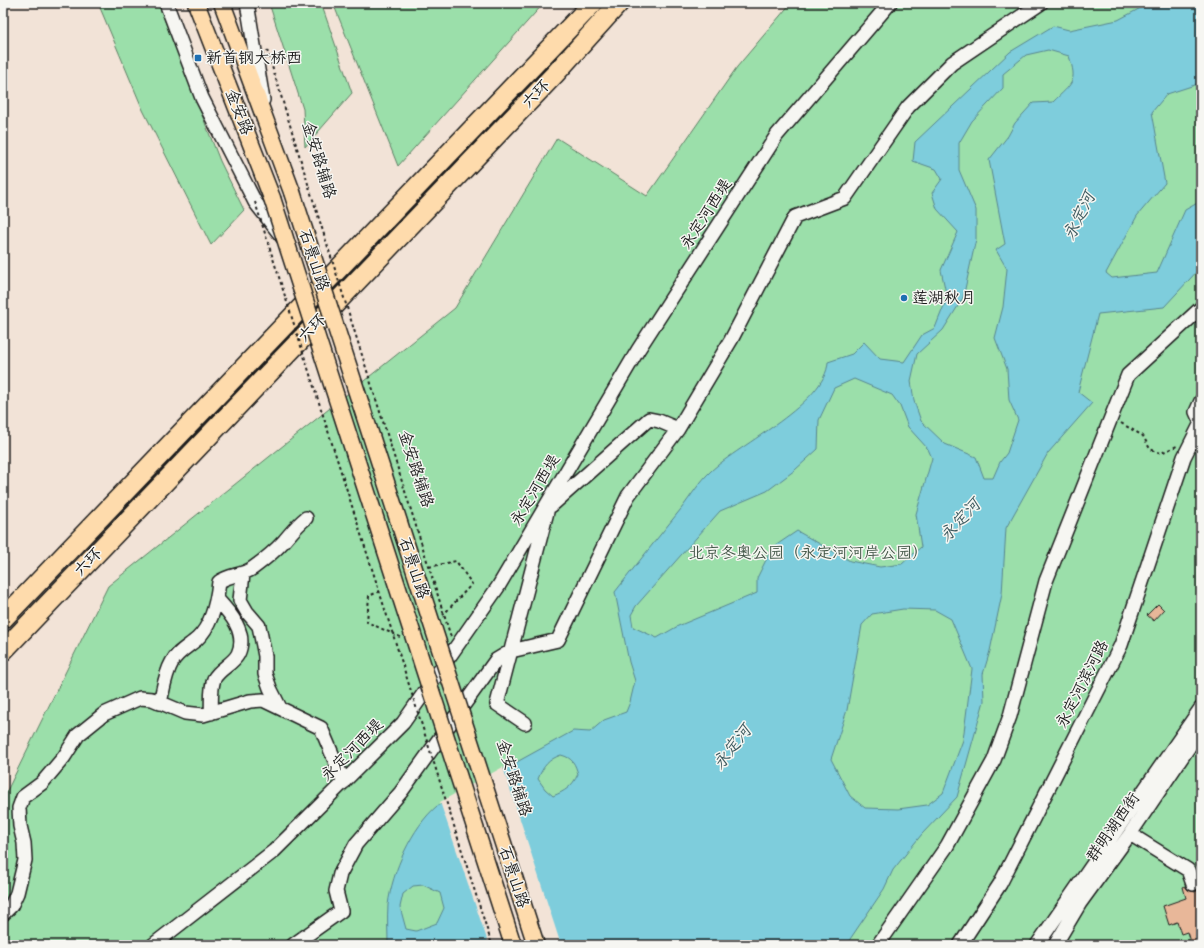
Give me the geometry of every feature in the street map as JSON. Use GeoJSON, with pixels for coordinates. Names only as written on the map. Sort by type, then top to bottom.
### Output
{"type":"FeatureCollection","features":[{"type":"Feature","properties":{"kind":"highway","name":"六环"},"geometry":{"type":"LineString","coordinates":[[3,619],[594,3]]}},
{"type":"Feature","properties":{"kind":"highway","name":"六环"},"geometry":{"type":"LineString","coordinates":[[3,651],[550,80],[619,3]]}},
{"type":"Feature","properties":{"kind":"main road","name":"金安路"},"geometry":{"type":"LineString","coordinates":[[196,3],[272,198]]}},
{"type":"Feature","properties":{"kind":"main road","name":"金安路"},"geometry":{"type":"LineString","coordinates":[[222,3],[292,192]]}},
{"type":"Feature","properties":{"kind":"main road","name":"石景山路"},"geometry":{"type":"LineString","coordinates":[[292,192],[536,945]]}},
{"type":"Feature","properties":{"kind":"main road","name":"石景山路"},"geometry":{"type":"LineString","coordinates":[[272,198],[513,945]]}},
{"type":"Feature","properties":{"kind":"street"},"geometry":{"type":"LineString","coordinates":[[166,3],[202,98],[255,202],[286,243]]}},
{"type":"Feature","properties":{"kind":"street"},"geometry":{"type":"LineString","coordinates":[[248,3],[266,123]]}},
{"type":"Feature","properties":{"kind":"street","name":"永定河西堤"},"geometry":{"type":"LineString","coordinates":[[160,943],[274,851],[403,724],[498,587],[638,350],[777,135],[890,3]]}},
{"type":"Feature","properties":{"kind":"street"},"geometry":{"type":"LineString","coordinates":[[293,945],[341,911],[336,891],[340,874],[356,844],[401,792],[496,660],[511,651],[558,640],[628,496],[678,429],[731,340],[795,217],[845,198],[908,107],[952,62],[1041,3]]}},
{"type":"Feature","properties":{"kind":"street"},"geometry":{"type":"LineString","coordinates":[[878,945],[947,846],[994,760],[1010,716],[1046,582],[1128,375],[1201,308]]}},
{"type":"Feature","properties":{"kind":"street"},"geometry":{"type":"LineString","coordinates":[[1201,401],[1196,412],[1201,423]]}},
{"type":"Feature","properties":{"kind":"street"},"geometry":{"type":"LineString","coordinates":[[525,723],[497,704],[546,508],[648,419],[659,420],[678,429]]}},
{"type":"Feature","properties":{"kind":"street","name":"永定河滨河路"},"geometry":{"type":"LineString","coordinates":[[960,945],[1000,884],[1121,645],[1184,457],[1191,440],[1201,423]]}},
{"type":"Feature","properties":{"kind":"street"},"geometry":{"type":"LineString","coordinates":[[160,703],[164,683],[172,661],[198,638],[213,611],[217,599],[219,582],[227,577],[244,574],[272,553],[298,524],[306,518]]}},
{"type":"Feature","properties":{"kind":"street"},"geometry":{"type":"LineString","coordinates":[[244,574],[240,600],[247,612],[259,626],[264,656],[265,674],[280,708]]}},
{"type":"Feature","properties":{"kind":"street"},"geometry":{"type":"LineString","coordinates":[[212,713],[211,688],[215,677],[238,654],[240,639],[238,624],[217,599]]}},
{"type":"Feature","properties":{"kind":"street"},"geometry":{"type":"LineString","coordinates":[[3,914],[11,906],[17,893],[25,860],[19,808],[23,797],[42,783],[64,757],[78,735],[104,714],[140,698],[152,699],[185,713],[203,715],[250,701],[262,700],[321,728],[344,782]]}},
{"type":"Feature","properties":{"kind":"street"},"geometry":{"type":"LineString","coordinates":[[1037,945],[1201,708]]}},
{"type":"Feature","properties":{"kind":"street","name":"群明湖西街"},"geometry":{"type":"LineString","coordinates":[[1055,945],[1080,903],[1130,834],[1201,729]]}},
{"type":"Feature","properties":{"kind":"street"},"geometry":{"type":"LineString","coordinates":[[1130,834],[1188,870],[1193,884]]}},
{"type":"Feature","properties":{"kind":"path","name":"金安路辅路"},"geometry":{"type":"LineString","coordinates":[[266,44],[309,187],[453,642]]}},
{"type":"Feature","properties":{"kind":"path"},"geometry":{"type":"LineString","coordinates":[[255,202],[492,945]]}},
{"type":"Feature","properties":{"kind":"path"},"geometry":{"type":"LineString","coordinates":[[1111,418],[1143,436],[1150,449],[1161,453],[1191,440]]}},
{"type":"Feature","properties":{"kind":"path"},"geometry":{"type":"LineString","coordinates":[[429,567],[456,561],[472,584],[439,620]]}},
{"type":"Feature","properties":{"kind":"green space"},"geometry":{"type":"Polygon","coordinates":[[[98,3],[158,3],[220,161],[244,210],[211,245],[143,110],[98,3]]]}},
{"type":"Feature","properties":{"kind":"green space"},"geometry":{"type":"Polygon","coordinates":[[[269,3],[321,3],[352,93],[305,147],[303,109],[269,3]]]}},
{"type":"Feature","properties":{"kind":"green space"},"geometry":{"type":"Polygon","coordinates":[[[333,3],[544,3],[398,166],[333,3]]]}},
{"type":"Feature","properties":{"kind":"green space","name":"北京冬奥公园（永定河河岸公园）"},"geometry":{"type":"Polygon","coordinates":[[[791,3],[1201,3],[1201,715],[1042,945],[3,945],[3,799],[108,586],[455,308],[557,138],[647,196],[737,67],[791,3]]]}},
{"type":"Feature","properties":{"kind":"green space"},"geometry":{"type":"Polygon","coordinates":[[[1201,721],[1201,945],[1053,945],[1201,721]]]}},
{"type":"Feature","properties":{"kind":"water","name":"永定河"},"geometry":{"type":"Polygon","coordinates":[[[1150,3],[1201,3],[1201,83],[1167,94],[1152,112],[1165,183],[1137,216],[1106,273],[1112,278],[1157,273],[1185,210],[1201,201],[1201,267],[1164,307],[1098,314],[1078,392],[1092,403],[1048,453],[1006,528],[1002,594],[990,651],[983,674],[984,701],[957,797],[922,834],[893,870],[884,889],[846,945],[388,945],[388,905],[394,879],[405,851],[419,826],[437,806],[573,731],[590,732],[604,720],[626,712],[635,681],[629,662],[615,592],[703,479],[724,460],[780,422],[813,393],[824,377],[828,362],[852,354],[864,342],[880,359],[904,362],[922,335],[935,328],[947,298],[941,270],[958,232],[937,209],[932,193],[942,179],[936,169],[913,161],[915,142],[1010,52],[1053,26],[1069,30],[1118,20],[1150,3]],[[1048,50],[1026,55],[1003,74],[1003,88],[972,121],[959,143],[959,170],[976,210],[976,239],[963,298],[943,330],[917,354],[911,381],[914,401],[921,421],[945,444],[976,457],[984,478],[993,478],[1000,462],[1007,453],[1018,420],[1009,400],[1007,369],[995,338],[1003,307],[1007,269],[996,250],[1005,244],[989,160],[1008,136],[1015,123],[1033,103],[1053,102],[1069,86],[1073,77],[1072,65],[1069,56],[1048,50]],[[854,379],[834,388],[819,420],[818,449],[795,470],[767,491],[720,511],[636,606],[631,615],[633,627],[657,638],[678,626],[757,593],[757,578],[772,548],[797,531],[850,561],[880,567],[902,564],[921,547],[916,514],[932,458],[928,449],[908,427],[900,406],[892,395],[854,379]],[[903,609],[872,614],[862,625],[847,710],[831,759],[850,796],[865,808],[898,809],[927,805],[943,793],[963,740],[972,669],[951,619],[935,610],[903,609]],[[561,755],[553,759],[544,767],[538,779],[545,789],[553,796],[568,788],[578,774],[574,764],[568,758],[561,755]],[[423,885],[413,886],[403,894],[400,907],[406,929],[416,931],[437,923],[444,908],[440,893],[423,885]]]}},
{"type":"Feature","properties":{"kind":"pier"},"geometry":{"type":"Polygon","coordinates":[[[503,767],[561,945],[489,945],[440,802],[503,767]]]}},
{"type":"Feature","properties":{"kind":"building"},"geometry":{"type":"Polygon","coordinates":[[[1158,604],[1164,610],[1154,621],[1147,615],[1158,604]]]}},
{"type":"Feature","properties":{"kind":"building"},"geometry":{"type":"Polygon","coordinates":[[[1201,881],[1201,945],[1191,945],[1187,932],[1181,934],[1177,922],[1169,925],[1163,906],[1186,898],[1183,887],[1185,886],[1188,890],[1195,892],[1199,889],[1201,881]]]}},
{"type":"Feature","properties":{"kind":"place","name":"新首钢大桥西"},"geometry":{"type":"Point","coordinates":[198,58]}},
{"type":"Feature","properties":{"kind":"place","name":"莲湖秋月"},"geometry":{"type":"Point","coordinates":[904,298]}}]}
